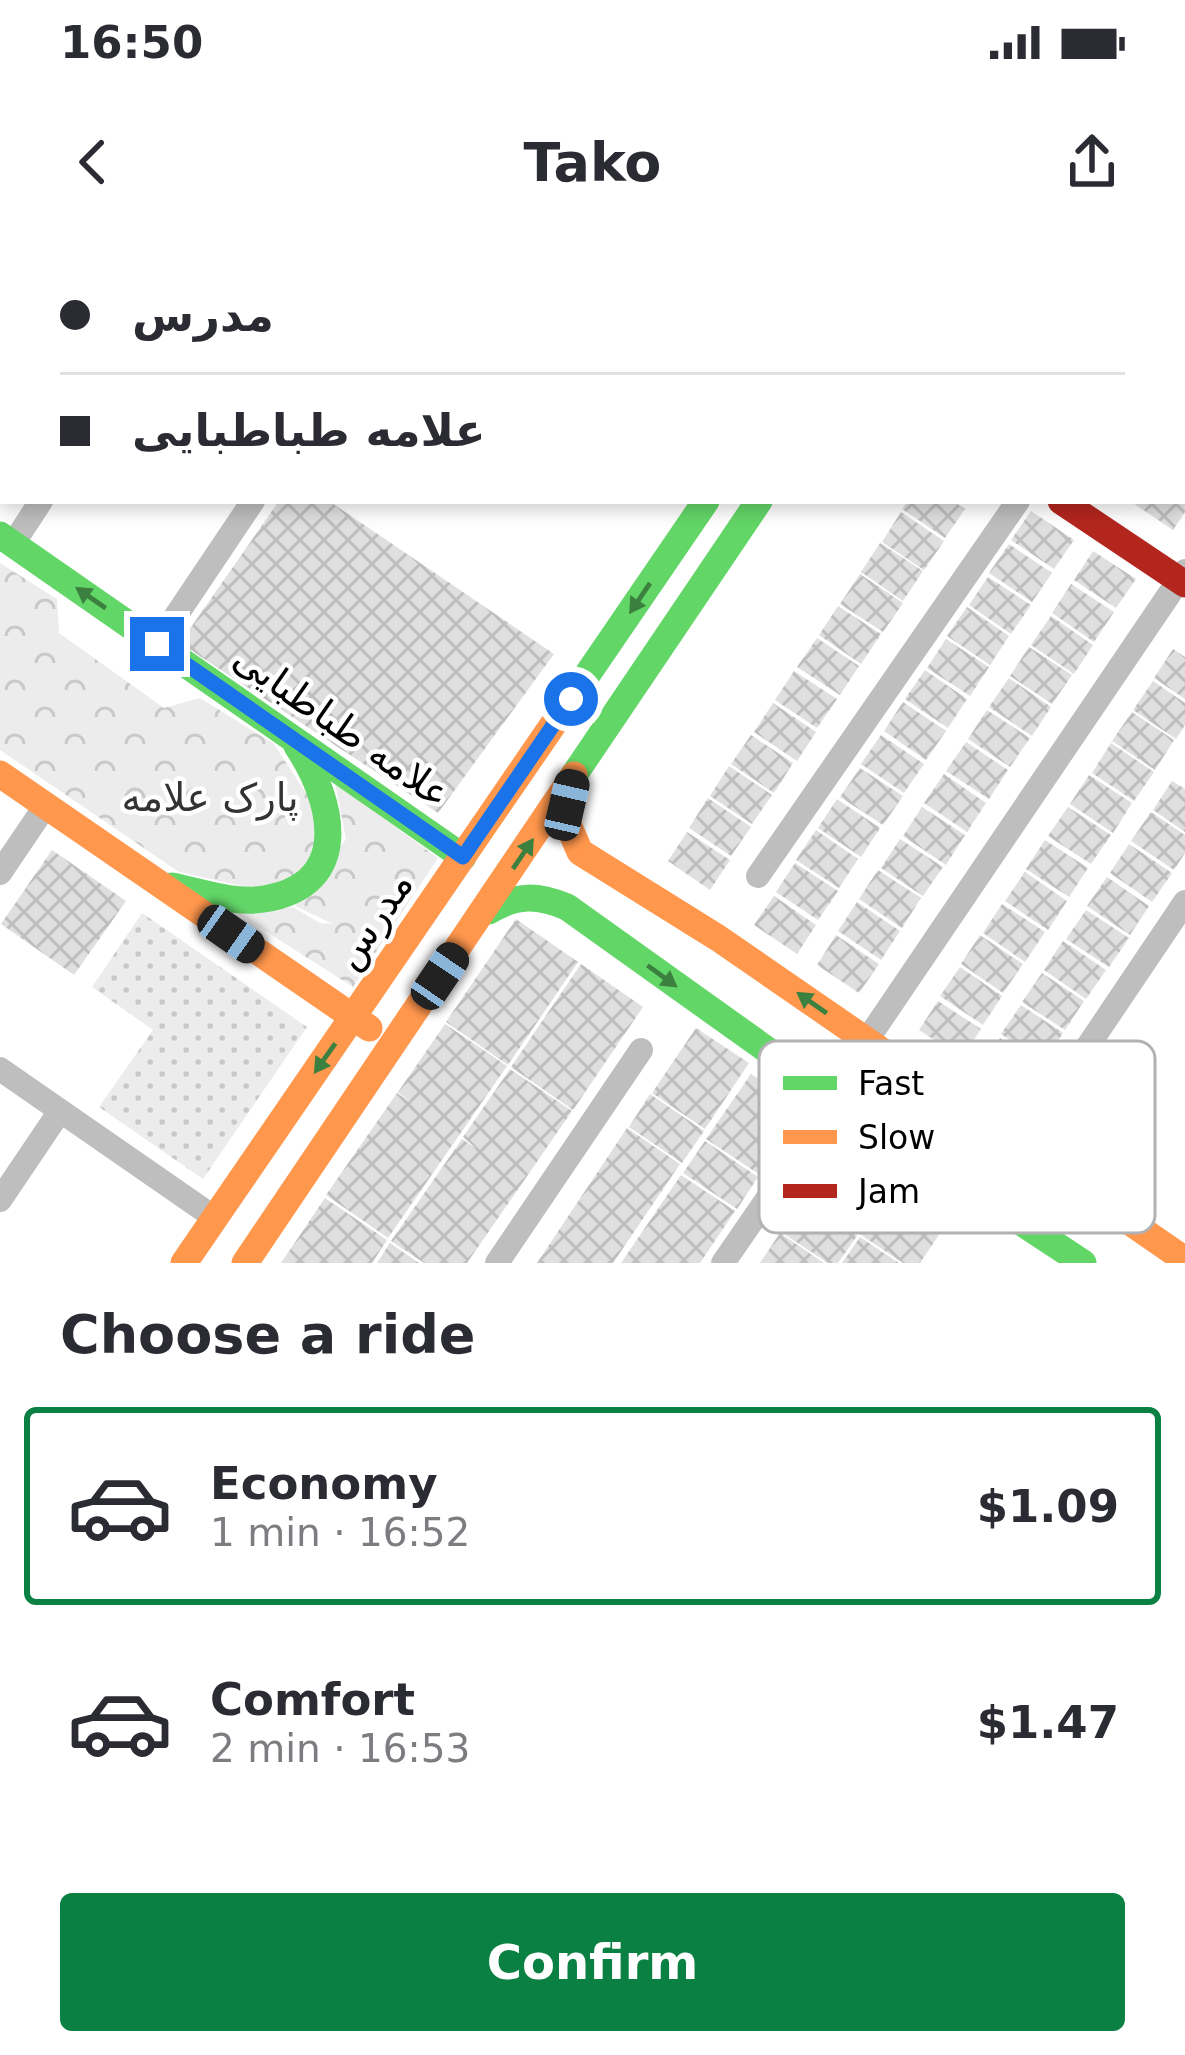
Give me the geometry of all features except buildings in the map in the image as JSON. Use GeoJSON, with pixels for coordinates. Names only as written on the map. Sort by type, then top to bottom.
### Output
{"type":"FeatureCollection","features":[{"type":"Feature","properties":{"kind":"street"},"geometry":{"type":"LineString","coordinates":[[6,540],[37,504]]}},
{"type":"Feature","properties":{"kind":"street"},"geometry":{"type":"LineString","coordinates":[[157,644],[251,504]]}},
{"type":"Feature","properties":{"kind":"street","name":"مدرس"},"geometry":{"type":"LineString","coordinates":[[184,1263],[704,504]]}},
{"type":"Feature","properties":{"kind":"street"},"geometry":{"type":"LineString","coordinates":[[244,1263],[757,504]]}},
{"type":"Feature","properties":{"kind":"street"},"geometry":{"type":"LineString","coordinates":[[758,875],[1016,504]]}},
{"type":"Feature","properties":{"kind":"street"},"geometry":{"type":"LineString","coordinates":[[573,781],[566,822],[569,837],[580,852],[718,938],[867,1040],[1183,578],[1066,504]]}},
{"type":"Feature","properties":{"kind":"street","name":"علامه طباطبایی"},"geometry":{"type":"LineString","coordinates":[[6,540],[463,857]]}},
{"type":"Feature","properties":{"kind":"street"},"geometry":{"type":"LineString","coordinates":[[159,884],[247,900],[270,898],[292,892],[320,866],[330,837],[326,799],[302,752],[284,731]]}},
{"type":"Feature","properties":{"kind":"street"},"geometry":{"type":"LineString","coordinates":[[0,774],[394,1045]]}},
{"type":"Feature","properties":{"kind":"street"},"geometry":{"type":"LineString","coordinates":[[0,873],[46,805]]}},
{"type":"Feature","properties":{"kind":"street"},"geometry":{"type":"LineString","coordinates":[[481,916],[524,894],[568,908],[759,1045]]}},
{"type":"Feature","properties":{"kind":"street"},"geometry":{"type":"LineString","coordinates":[[1091,1041],[1185,902]]}},
{"type":"Feature","properties":{"kind":"street"},"geometry":{"type":"LineString","coordinates":[[496,1263],[641,1050]]}},
{"type":"Feature","properties":{"kind":"street"},"geometry":{"type":"LineString","coordinates":[[0,1069],[215,1218]]}},
{"type":"Feature","properties":{"kind":"street"},"geometry":{"type":"LineString","coordinates":[[0,1200],[60,1111]]}},
{"type":"Feature","properties":{"kind":"street"},"geometry":{"type":"LineString","coordinates":[[723,1263],[759,1211]]}},
{"type":"Feature","properties":{"kind":"street"},"geometry":{"type":"LineString","coordinates":[[1037,1233],[1083,1263]]}},
{"type":"Feature","properties":{"kind":"street"},"geometry":{"type":"LineString","coordinates":[[1146,1233],[1185,1260]]}},
{"type":"Feature","properties":{"kind":"green space","name":"پارک علامه"},"geometry":{"type":"Polygon","coordinates":[[[0,563],[57,599],[59,633],[164,708],[200,698],[274,744],[313,804],[318,848],[294,878],[256,889],[179,872],[0,750],[0,563]]]}},
{"type":"Feature","properties":{"kind":"green space"},"geometry":{"type":"Polygon","coordinates":[[[335,783],[438,858],[353,987],[237,913],[293,907],[320,923],[333,924],[295,906],[346,839],[335,783]]]}},
{"type":"Feature","properties":{"kind":"green space"},"geometry":{"type":"Polygon","coordinates":[[[142,913],[307,1027],[203,1179],[99,1107],[153,1030],[92,987],[142,913]]]}},
{"type":"Feature","properties":{"kind":"traffic: fast"},"geometry":{"type":"LineString","coordinates":[[559,716],[704,504]]}},
{"type":"Feature","properties":{"kind":"traffic: fast"},"geometry":{"type":"LineString","coordinates":[[574,775],[757,504]]}},
{"type":"Feature","properties":{"kind":"traffic: fast"},"geometry":{"type":"LineString","coordinates":[[0,535],[463,857]]}},
{"type":"Feature","properties":{"kind":"traffic: fast"},"geometry":{"type":"LineString","coordinates":[[172,886],[253,900],[292,891],[312,877],[328,838],[326,815],[320,791],[297,746]]}},
{"type":"Feature","properties":{"kind":"traffic: fast"},"geometry":{"type":"LineString","coordinates":[[489,911],[528,898],[567,907],[759,1044]]}},
{"type":"Feature","properties":{"kind":"traffic: fast"},"geometry":{"type":"LineString","coordinates":[[1038,1233],[1083,1263]]}},
{"type":"Feature","properties":{"kind":"traffic: slow"},"geometry":{"type":"LineString","coordinates":[[184,1263],[559,716]]}},
{"type":"Feature","properties":{"kind":"traffic: slow"},"geometry":{"type":"LineString","coordinates":[[0,774],[369,1028]]}},
{"type":"Feature","properties":{"kind":"traffic: slow"},"geometry":{"type":"LineString","coordinates":[[245,1263],[574,775]]}},
{"type":"Feature","properties":{"kind":"traffic: slow"},"geometry":{"type":"LineString","coordinates":[[571,790],[567,822],[580,852],[718,938],[867,1041]]}},
{"type":"Feature","properties":{"kind":"traffic: slow"},"geometry":{"type":"LineString","coordinates":[[1146,1233],[1185,1260]]}},
{"type":"Feature","properties":{"kind":"traffic: jam"},"geometry":{"type":"LineString","coordinates":[[1065,504],[1185,584]]}},
{"type":"Feature","properties":{"kind":"route"},"geometry":{"type":"LineString","coordinates":[[157,644],[463,857],[571,699]]}}]}
